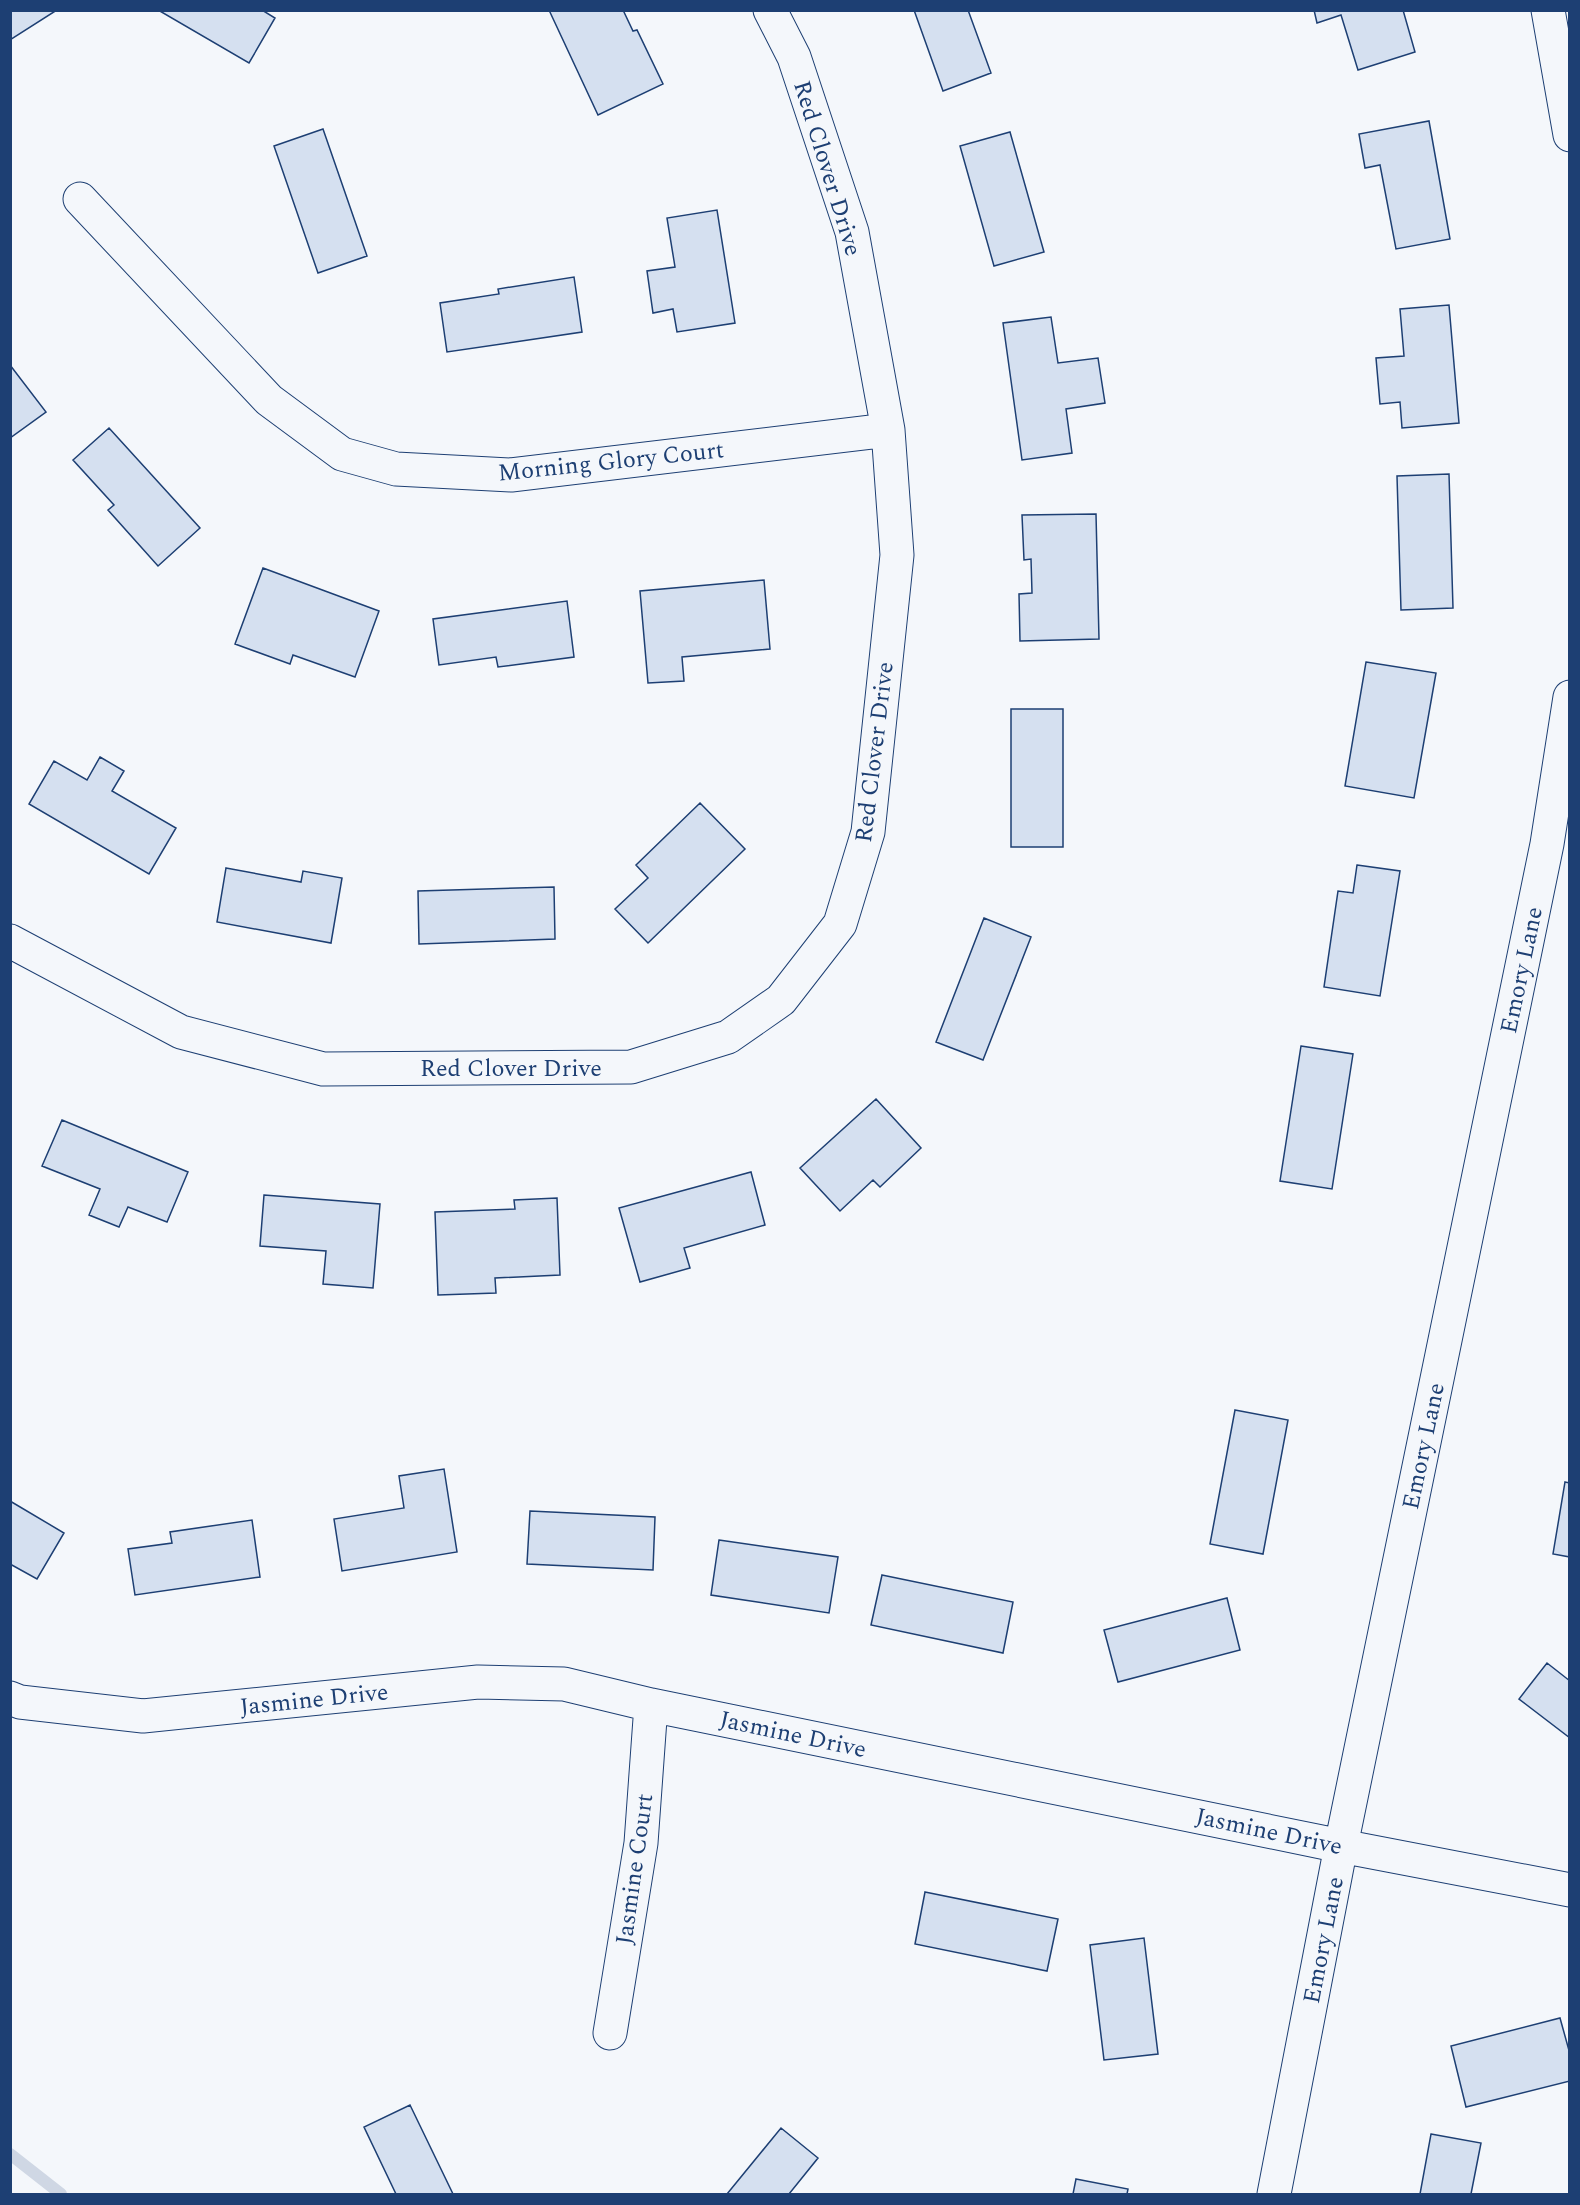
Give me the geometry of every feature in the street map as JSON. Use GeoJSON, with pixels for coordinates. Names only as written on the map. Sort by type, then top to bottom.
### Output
{"type":"FeatureCollection","features":[{"type":"Feature","properties":{"kind":"street","name":"Red Clover Drive"},"geometry":{"type":"LineString","coordinates":[[10,941],[182,1032],[323,1069],[631,1067],[728,1037],[781,1000],[840,924],[868,832],[897,555],[888,430],[852,232],[794,57],[770,10]]}},
{"type":"Feature","properties":{"kind":"street"},"geometry":{"type":"LineString","coordinates":[[1548,10],[1569,135]]}},
{"type":"Feature","properties":{"kind":"street","name":"Morning Glory Court"},"geometry":{"type":"LineString","coordinates":[[80,199],[268,400],[342,453],[353,457],[396,469],[511,475],[888,430]]}},
{"type":"Feature","properties":{"kind":"street","name":"Emory Lane"},"geometry":{"type":"LineString","coordinates":[[1274,2194],[1341,1846],[1547,844],[1569,697]]}},
{"type":"Feature","properties":{"kind":"street","name":"Jasmine Drive"},"geometry":{"type":"LineString","coordinates":[[10,1698],[20,1702],[143,1716],[478,1682],[564,1684],[651,1705],[1341,1846],[1569,1890]]}},
{"type":"Feature","properties":{"kind":"street","name":"Jasmine Court"},"geometry":{"type":"LineString","coordinates":[[610,2033],[641,1843],[651,1705]]}},
{"type":"Feature","properties":{"kind":"building"},"geometry":{"type":"Polygon","coordinates":[[[10,10],[57,10],[10,40],[10,10]]]}},
{"type":"Feature","properties":{"kind":"building"},"geometry":{"type":"Polygon","coordinates":[[[158,10],[262,10],[275,18],[249,63],[158,10]]]}},
{"type":"Feature","properties":{"kind":"building"},"geometry":{"type":"Polygon","coordinates":[[[549,10],[623,10],[633,31],[637,30],[663,84],[598,115],[549,10]]]}},
{"type":"Feature","properties":{"kind":"building"},"geometry":{"type":"Polygon","coordinates":[[[914,10],[968,10],[991,73],[943,91],[914,10]]]}},
{"type":"Feature","properties":{"kind":"building"},"geometry":{"type":"Polygon","coordinates":[[[1314,10],[1403,10],[1415,52],[1358,70],[1341,15],[1317,23],[1314,10]]]}},
{"type":"Feature","properties":{"kind":"building"},"geometry":{"type":"Polygon","coordinates":[[[1429,121],[1450,239],[1396,249],[1380,165],[1365,168],[1359,134],[1429,121]]]}},
{"type":"Feature","properties":{"kind":"building"},"geometry":{"type":"Polygon","coordinates":[[[323,129],[367,256],[318,273],[274,146],[323,129]]]}},
{"type":"Feature","properties":{"kind":"building"},"geometry":{"type":"Polygon","coordinates":[[[1010,132],[1044,252],[994,266],[960,146],[1010,132]]]}},
{"type":"Feature","properties":{"kind":"building"},"geometry":{"type":"Polygon","coordinates":[[[717,210],[735,323],[677,332],[673,309],[653,313],[647,271],[675,267],[667,218],[717,210]]]}},
{"type":"Feature","properties":{"kind":"building"},"geometry":{"type":"Polygon","coordinates":[[[574,277],[582,332],[447,352],[440,303],[499,294],[498,289],[574,277]]]}},
{"type":"Feature","properties":{"kind":"building"},"geometry":{"type":"Polygon","coordinates":[[[1449,305],[1459,423],[1402,428],[1400,402],[1380,404],[1376,358],[1404,356],[1400,309],[1449,305]]]}},
{"type":"Feature","properties":{"kind":"building"},"geometry":{"type":"Polygon","coordinates":[[[1051,317],[1058,363],[1098,358],[1105,403],[1066,409],[1072,453],[1022,460],[1003,323],[1051,317]]]}},
{"type":"Feature","properties":{"kind":"building"},"geometry":{"type":"Polygon","coordinates":[[[10,365],[46,412],[10,438],[10,365]]]}},
{"type":"Feature","properties":{"kind":"building"},"geometry":{"type":"Polygon","coordinates":[[[109,428],[200,528],[158,566],[108,510],[114,505],[73,460],[109,428]]]}},
{"type":"Feature","properties":{"kind":"building"},"geometry":{"type":"Polygon","coordinates":[[[1449,474],[1453,608],[1401,610],[1397,476],[1449,474]]]}},
{"type":"Feature","properties":{"kind":"building"},"geometry":{"type":"Polygon","coordinates":[[[1096,514],[1099,639],[1020,641],[1019,594],[1032,593],[1031,559],[1024,560],[1022,515],[1096,514]]]}},
{"type":"Feature","properties":{"kind":"building"},"geometry":{"type":"Polygon","coordinates":[[[263,568],[379,611],[355,677],[293,655],[290,664],[235,644],[263,568]]]}},
{"type":"Feature","properties":{"kind":"building"},"geometry":{"type":"Polygon","coordinates":[[[764,580],[770,649],[682,657],[684,681],[648,683],[640,591],[764,580]]]}},
{"type":"Feature","properties":{"kind":"building"},"geometry":{"type":"Polygon","coordinates":[[[567,601],[574,657],[498,667],[496,657],[439,665],[433,619],[567,601]]]}},
{"type":"Feature","properties":{"kind":"building"},"geometry":{"type":"Polygon","coordinates":[[[1366,662],[1436,673],[1414,798],[1345,786],[1366,662]]]}},
{"type":"Feature","properties":{"kind":"building"},"geometry":{"type":"Polygon","coordinates":[[[1011,709],[1063,709],[1063,847],[1011,847],[1011,709]]]}},
{"type":"Feature","properties":{"kind":"building"},"geometry":{"type":"Polygon","coordinates":[[[100,757],[124,771],[112,791],[176,828],[149,874],[29,804],[54,761],[87,780],[100,757]]]}},
{"type":"Feature","properties":{"kind":"building"},"geometry":{"type":"Polygon","coordinates":[[[700,803],[745,849],[648,943],[615,909],[648,878],[636,865],[700,803]]]}},
{"type":"Feature","properties":{"kind":"building"},"geometry":{"type":"Polygon","coordinates":[[[1357,865],[1400,871],[1380,996],[1324,987],[1338,891],[1353,893],[1357,865]]]}},
{"type":"Feature","properties":{"kind":"building"},"geometry":{"type":"Polygon","coordinates":[[[226,868],[301,882],[303,871],[342,878],[331,943],[217,922],[226,868]]]}},
{"type":"Feature","properties":{"kind":"building"},"geometry":{"type":"Polygon","coordinates":[[[554,887],[555,939],[419,944],[418,891],[554,887]]]}},
{"type":"Feature","properties":{"kind":"building"},"geometry":{"type":"Polygon","coordinates":[[[984,918],[1031,937],[983,1060],[936,1042],[984,918]]]}},
{"type":"Feature","properties":{"kind":"building"},"geometry":{"type":"Polygon","coordinates":[[[1301,1046],[1353,1054],[1332,1189],[1280,1181],[1301,1046]]]}},
{"type":"Feature","properties":{"kind":"building"},"geometry":{"type":"Polygon","coordinates":[[[876,1099],[921,1148],[880,1187],[873,1180],[840,1211],[800,1168],[876,1099]]]}},
{"type":"Feature","properties":{"kind":"building"},"geometry":{"type":"Polygon","coordinates":[[[62,1120],[188,1172],[167,1222],[128,1207],[119,1227],[89,1215],[100,1189],[42,1166],[62,1120]]]}},
{"type":"Feature","properties":{"kind":"building"},"geometry":{"type":"Polygon","coordinates":[[[751,1172],[765,1225],[684,1248],[690,1268],[640,1282],[619,1208],[751,1172]]]}},
{"type":"Feature","properties":{"kind":"building"},"geometry":{"type":"Polygon","coordinates":[[[264,1195],[380,1204],[373,1288],[323,1284],[326,1251],[260,1246],[264,1195]]]}},
{"type":"Feature","properties":{"kind":"building"},"geometry":{"type":"Polygon","coordinates":[[[557,1198],[560,1275],[495,1278],[496,1293],[438,1295],[435,1212],[515,1209],[514,1200],[557,1198]]]}},
{"type":"Feature","properties":{"kind":"building"},"geometry":{"type":"Polygon","coordinates":[[[1235,1410],[1288,1420],[1263,1554],[1210,1544],[1235,1410]]]}},
{"type":"Feature","properties":{"kind":"building"},"geometry":{"type":"Polygon","coordinates":[[[444,1469],[457,1552],[342,1571],[334,1519],[404,1508],[399,1476],[444,1469]]]}},
{"type":"Feature","properties":{"kind":"building"},"geometry":{"type":"Polygon","coordinates":[[[1565,1482],[1570,1483],[1570,1557],[1553,1554],[1565,1482]]]}},
{"type":"Feature","properties":{"kind":"building"},"geometry":{"type":"Polygon","coordinates":[[[10,1501],[64,1533],[37,1579],[10,1564],[10,1501]]]}},
{"type":"Feature","properties":{"kind":"building"},"geometry":{"type":"Polygon","coordinates":[[[530,1511],[655,1517],[653,1570],[527,1564],[530,1511]]]}},
{"type":"Feature","properties":{"kind":"building"},"geometry":{"type":"Polygon","coordinates":[[[252,1520],[260,1577],[135,1595],[128,1549],[172,1543],[170,1532],[252,1520]]]}},
{"type":"Feature","properties":{"kind":"building"},"geometry":{"type":"Polygon","coordinates":[[[719,1540],[838,1557],[829,1613],[711,1595],[719,1540]]]}},
{"type":"Feature","properties":{"kind":"building"},"geometry":{"type":"Polygon","coordinates":[[[882,1575],[1013,1602],[1003,1653],[871,1625],[882,1575]]]}},
{"type":"Feature","properties":{"kind":"building"},"geometry":{"type":"Polygon","coordinates":[[[1227,1598],[1240,1650],[1118,1682],[1104,1630],[1227,1598]]]}},
{"type":"Feature","properties":{"kind":"building"},"geometry":{"type":"Polygon","coordinates":[[[1547,1663],[1570,1681],[1570,1738],[1519,1699],[1547,1663]]]}},
{"type":"Feature","properties":{"kind":"building"},"geometry":{"type":"Polygon","coordinates":[[[925,1892],[1058,1919],[1047,1971],[915,1944],[925,1892]]]}},
{"type":"Feature","properties":{"kind":"building"},"geometry":{"type":"Polygon","coordinates":[[[1144,1938],[1158,2054],[1104,2060],[1090,1945],[1144,1938]]]}},
{"type":"Feature","properties":{"kind":"building"},"geometry":{"type":"Polygon","coordinates":[[[1560,2018],[1570,2054],[1570,2081],[1466,2107],[1451,2046],[1560,2018]]]}},
{"type":"Feature","properties":{"kind":"building"},"geometry":{"type":"Polygon","coordinates":[[[410,2105],[453,2194],[396,2194],[364,2127],[410,2105]]]}},
{"type":"Feature","properties":{"kind":"building"},"geometry":{"type":"Polygon","coordinates":[[[781,2128],[818,2158],[789,2194],[727,2194],[781,2128]]]}},
{"type":"Feature","properties":{"kind":"building"},"geometry":{"type":"Polygon","coordinates":[[[1431,2134],[1481,2143],[1471,2194],[1420,2194],[1431,2134]]]}},
{"type":"Feature","properties":{"kind":"building"},"geometry":{"type":"Polygon","coordinates":[[[1076,2179],[1128,2189],[1127,2194],[1073,2194],[1076,2179]]]}},
{"type":"Feature","properties":{"kind":"waterway"},"geometry":{"type":"LineString","coordinates":[[10,2154],[61,2194]]}}]}
